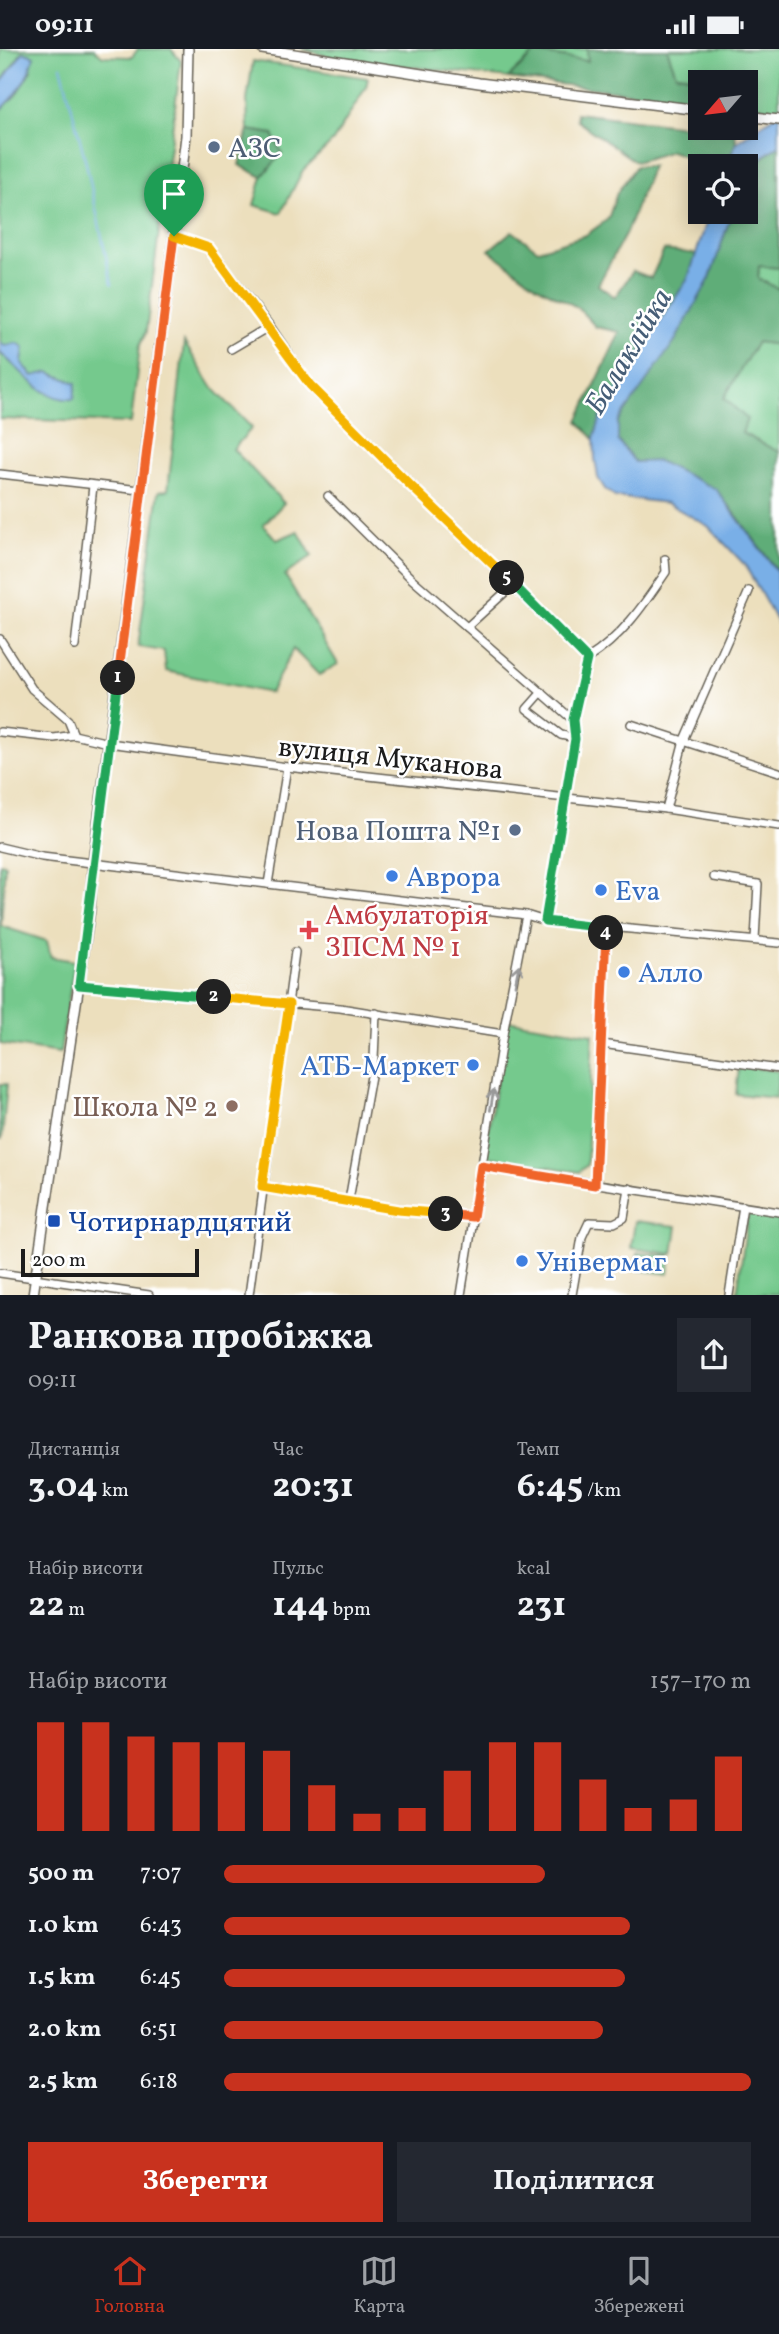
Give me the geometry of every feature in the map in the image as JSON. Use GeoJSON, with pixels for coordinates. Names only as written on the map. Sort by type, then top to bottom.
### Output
{"type":"FeatureCollection","features":[{"type":"Feature","properties":{"kind":"main road"},"geometry":{"type":"LineString","coordinates":[[33,1294],[79,985],[174,236],[186,136],[188,49]]}},
{"type":"Feature","properties":{"kind":"main road"},"geometry":{"type":"LineString","coordinates":[[262,49],[480,83],[688,109]]}},
{"type":"Feature","properties":{"kind":"main road"},"geometry":{"type":"LineString","coordinates":[[758,117],[779,120]]}},
{"type":"Feature","properties":{"kind":"street"},"geometry":{"type":"LineString","coordinates":[[174,236],[209,248],[270,326],[310,385],[587,659]]}},
{"type":"Feature","properties":{"kind":"street"},"geometry":{"type":"LineString","coordinates":[[231,349],[270,326]]}},
{"type":"Feature","properties":{"kind":"street"},"geometry":{"type":"LineString","coordinates":[[0,474],[140,490]]}},
{"type":"Feature","properties":{"kind":"street"},"geometry":{"type":"LineString","coordinates":[[75,646],[93,486]]}},
{"type":"Feature","properties":{"kind":"street"},"geometry":{"type":"LineString","coordinates":[[328,496],[412,579],[573,720]]}},
{"type":"Feature","properties":{"kind":"street"},"geometry":{"type":"LineString","coordinates":[[545,921],[575,739],[573,720],[587,659],[612,644],[644,605],[666,572],[664,559]]}},
{"type":"Feature","properties":{"kind":"street"},"geometry":{"type":"LineString","coordinates":[[467,627],[514,584]]}},
{"type":"Feature","properties":{"kind":"street"},"geometry":{"type":"LineString","coordinates":[[666,809],[684,740],[749,591]]}},
{"type":"Feature","properties":{"kind":"street"},"geometry":{"type":"LineString","coordinates":[[0,639],[32,689],[68,720],[74,735]]}},
{"type":"Feature","properties":{"kind":"street"},"geometry":{"type":"LineString","coordinates":[[542,692],[527,709],[561,735],[575,739]]}},
{"type":"Feature","properties":{"kind":"street"},"geometry":{"type":"LineString","coordinates":[[631,724],[779,772]]}},
{"type":"Feature","properties":{"kind":"street","name":"вулиця Муканова"},"geometry":{"type":"LineString","coordinates":[[0,732],[54,738],[74,735],[109,743],[287,767],[666,809],[779,826]]}},
{"type":"Feature","properties":{"kind":"street"},"geometry":{"type":"LineString","coordinates":[[268,884],[287,767]]}},
{"type":"Feature","properties":{"kind":"street"},"geometry":{"type":"LineString","coordinates":[[0,847],[42,857],[526,915],[545,921],[606,928],[672,930],[779,943]]}},
{"type":"Feature","properties":{"kind":"street"},"geometry":{"type":"LineString","coordinates":[[714,877],[758,884],[755,940]]}},
{"type":"Feature","properties":{"kind":"street"},"geometry":{"type":"LineString","coordinates":[[461,1294],[503,1034],[520,960],[526,915]]}},
{"type":"Feature","properties":{"kind":"street"},"geometry":{"type":"LineString","coordinates":[[595,1185],[606,928]]}},
{"type":"Feature","properties":{"kind":"street"},"geometry":{"type":"LineString","coordinates":[[249,1294],[295,952]]}},
{"type":"Feature","properties":{"kind":"street"},"geometry":{"type":"LineString","coordinates":[[79,985],[376,1013],[503,1034]]}},
{"type":"Feature","properties":{"kind":"street"},"geometry":{"type":"LineString","coordinates":[[349,1200],[374,1059],[376,1013]]}},
{"type":"Feature","properties":{"kind":"street"},"geometry":{"type":"LineString","coordinates":[[602,1044],[779,1069]]}},
{"type":"Feature","properties":{"kind":"street"},"geometry":{"type":"LineString","coordinates":[[481,1166],[779,1212]]}},
{"type":"Feature","properties":{"kind":"street"},"geometry":{"type":"LineString","coordinates":[[262,1187],[398,1210],[473,1217]]}},
{"type":"Feature","properties":{"kind":"street"},"geometry":{"type":"LineString","coordinates":[[572,1294],[582,1237],[589,1222],[614,1223],[624,1218],[629,1188]]}},
{"type":"Feature","properties":{"kind":"street"},"geometry":{"type":"LineString","coordinates":[[729,1294],[743,1206]]}},
{"type":"Feature","properties":{"kind":"street"},"geometry":{"type":"LineString","coordinates":[[0,1273],[149,1294]]}},
{"type":"Feature","properties":{"kind":"green space"},"geometry":{"type":"Polygon","coordinates":[[[0,49],[94,49],[103,56],[132,57],[138,49],[171,49],[181,61],[146,332],[140,345],[131,423],[0,419],[0,353],[39,388],[33,376],[0,342],[0,111],[16,95],[31,70],[22,52],[0,84],[0,49]]]}},
{"type":"Feature","properties":{"kind":"green space"},"geometry":{"type":"Polygon","coordinates":[[[301,49],[587,49],[588,61],[535,53],[508,78],[335,58],[301,49]]]}},
{"type":"Feature","properties":{"kind":"green space"},"geometry":{"type":"Polygon","coordinates":[[[587,49],[667,49],[676,74],[688,76],[688,100],[508,78],[535,53],[588,61],[587,49]]]}},
{"type":"Feature","properties":{"kind":"green space"},"geometry":{"type":"Polygon","coordinates":[[[667,49],[779,49],[779,110],[758,107],[758,70],[688,70],[688,75],[676,74],[667,49]]]}},
{"type":"Feature","properties":{"kind":"green space"},"geometry":{"type":"Polygon","coordinates":[[[253,61],[368,78],[366,87],[333,141],[303,170],[281,213],[254,205],[262,177],[281,153],[273,134],[248,130],[247,100],[253,61]]]}},
{"type":"Feature","properties":{"kind":"green space"},"geometry":{"type":"Polygon","coordinates":[[[576,113],[688,126],[688,140],[736,140],[736,143],[731,154],[688,154],[688,157],[671,151],[636,162],[577,121],[576,113]]]}},
{"type":"Feature","properties":{"kind":"green space"},"geometry":{"type":"Polygon","coordinates":[[[248,130],[273,134],[282,153],[262,177],[239,165],[248,130]]]}},
{"type":"Feature","properties":{"kind":"green space"},"geometry":{"type":"Polygon","coordinates":[[[779,145],[779,268],[759,266],[758,279],[779,289],[779,345],[757,342],[724,398],[747,419],[742,433],[779,452],[779,579],[777,571],[729,505],[644,463],[635,462],[618,441],[618,422],[710,278],[728,224],[758,224],[760,160],[779,145]]]}},
{"type":"Feature","properties":{"kind":"green space"},"geometry":{"type":"Polygon","coordinates":[[[636,166],[652,166],[626,233],[598,285],[615,297],[633,271],[651,278],[664,250],[697,254],[688,279],[602,413],[594,439],[578,421],[620,332],[596,327],[577,307],[537,286],[489,250],[512,231],[538,250],[586,235],[608,219],[617,193],[636,166]]]}},
{"type":"Feature","properties":{"kind":"green space"},"geometry":{"type":"Polygon","coordinates":[[[759,266],[779,268],[779,289],[758,279],[759,266]]]}},
{"type":"Feature","properties":{"kind":"green space"},"geometry":{"type":"Polygon","coordinates":[[[184,342],[212,387],[252,428],[233,449],[284,503],[263,525],[277,540],[298,531],[312,556],[285,575],[338,664],[319,675],[293,649],[270,693],[166,671],[164,651],[138,647],[159,491],[168,490],[184,342]]]}},
{"type":"Feature","properties":{"kind":"green space"},"geometry":{"type":"Polygon","coordinates":[[[757,342],[779,345],[779,452],[775,453],[741,433],[723,398],[757,342]]]}},
{"type":"Feature","properties":{"kind":"green space"},"geometry":{"type":"Polygon","coordinates":[[[0,863],[5,864],[1,926],[47,941],[51,957],[75,961],[60,1053],[0,1044],[0,863]]]}},
{"type":"Feature","properties":{"kind":"green space"},"geometry":{"type":"Polygon","coordinates":[[[506,1020],[593,1034],[587,1165],[579,1172],[484,1156],[506,1020]]]}},
{"type":"Feature","properties":{"kind":"green space"},"geometry":{"type":"Polygon","coordinates":[[[739,1066],[779,1071],[776,1098],[736,1094],[739,1066]]]}},
{"type":"Feature","properties":{"kind":"green space"},"geometry":{"type":"Polygon","coordinates":[[[0,1084],[7,1084],[2,1139],[0,1139],[0,1084]]]}},
{"type":"Feature","properties":{"kind":"green space"},"geometry":{"type":"Polygon","coordinates":[[[748,1213],[779,1218],[779,1294],[737,1294],[748,1213]]]}},
{"type":"Feature","properties":{"kind":"green space"},"geometry":{"type":"Polygon","coordinates":[[[635,1221],[677,1226],[673,1254],[631,1248],[635,1221]]]}},
{"type":"Feature","properties":{"kind":"green space"},"geometry":{"type":"Polygon","coordinates":[[[638,1253],[670,1256],[669,1274],[636,1270],[638,1253]]]}},
{"type":"Feature","properties":{"kind":"water"},"geometry":{"type":"Polygon","coordinates":[[[23,52],[34,56],[29,72],[0,111],[0,84],[23,52]]]}},
{"type":"Feature","properties":{"kind":"water"},"geometry":{"type":"Polygon","coordinates":[[[779,112],[779,145],[758,161],[758,154],[731,154],[740,140],[758,140],[758,127],[779,112]]]}},
{"type":"Feature","properties":{"kind":"water"},"geometry":{"type":"Polygon","coordinates":[[[706,224],[728,224],[710,278],[675,341],[618,422],[618,441],[635,462],[658,461],[716,489],[777,572],[779,626],[745,565],[708,526],[667,503],[615,497],[605,489],[598,478],[594,439],[602,413],[688,278],[706,224]]]}},
{"type":"Feature","properties":{"kind":"water"},"geometry":{"type":"Polygon","coordinates":[[[0,342],[5,346],[17,343],[24,347],[22,363],[33,376],[49,372],[76,383],[74,399],[63,399],[43,390],[0,353],[0,342]]]}},
{"type":"Feature","properties":{"kind":"waterway"},"geometry":{"type":"LineString","coordinates":[[61,66],[86,163],[112,284]]}},
{"type":"Feature","properties":{"kind":"place","name":"АЗС"},"geometry":{"type":"Point","coordinates":[214,147]}},
{"type":"Feature","properties":{"kind":"place","name":"Нова Пошта №1"},"geometry":{"type":"Point","coordinates":[515,830]}},
{"type":"Feature","properties":{"kind":"place","name":"Аврора"},"geometry":{"type":"Point","coordinates":[392,876]}},
{"type":"Feature","properties":{"kind":"place","name":"Eva"},"geometry":{"type":"Point","coordinates":[601,890]}},
{"type":"Feature","properties":{"kind":"place","name":"Амбулаторія ЗПСМ № 1"},"geometry":{"type":"Point","coordinates":[309,930]}},
{"type":"Feature","properties":{"kind":"place","name":"Алло"},"geometry":{"type":"Point","coordinates":[624,972]}},
{"type":"Feature","properties":{"kind":"place","name":"АТБ-Маркет"},"geometry":{"type":"Point","coordinates":[473,1065]}},
{"type":"Feature","properties":{"kind":"place","name":"Школа № 2"},"geometry":{"type":"Point","coordinates":[232,1106]}},
{"type":"Feature","properties":{"kind":"place","name":"Чотирнардцятий"},"geometry":{"type":"Point","coordinates":[54,1221]}},
{"type":"Feature","properties":{"kind":"place","name":"Універмаг"},"geometry":{"type":"Point","coordinates":[522,1261]}},
{"type":"Feature","properties":{"kind":"route"},"geometry":{"type":"LineString","coordinates":[[174,236],[209,248],[226,266],[310,385],[587,659],[573,720],[575,739],[545,921],[606,928],[595,1185],[481,1166],[473,1217],[398,1210],[262,1187],[289,1004],[79,985],[174,236]]}},
{"type":"Feature","properties":{"kind":"water label","name":"Балаклійка"},"geometry":{"type":"Point","coordinates":[628,351]}}]}
